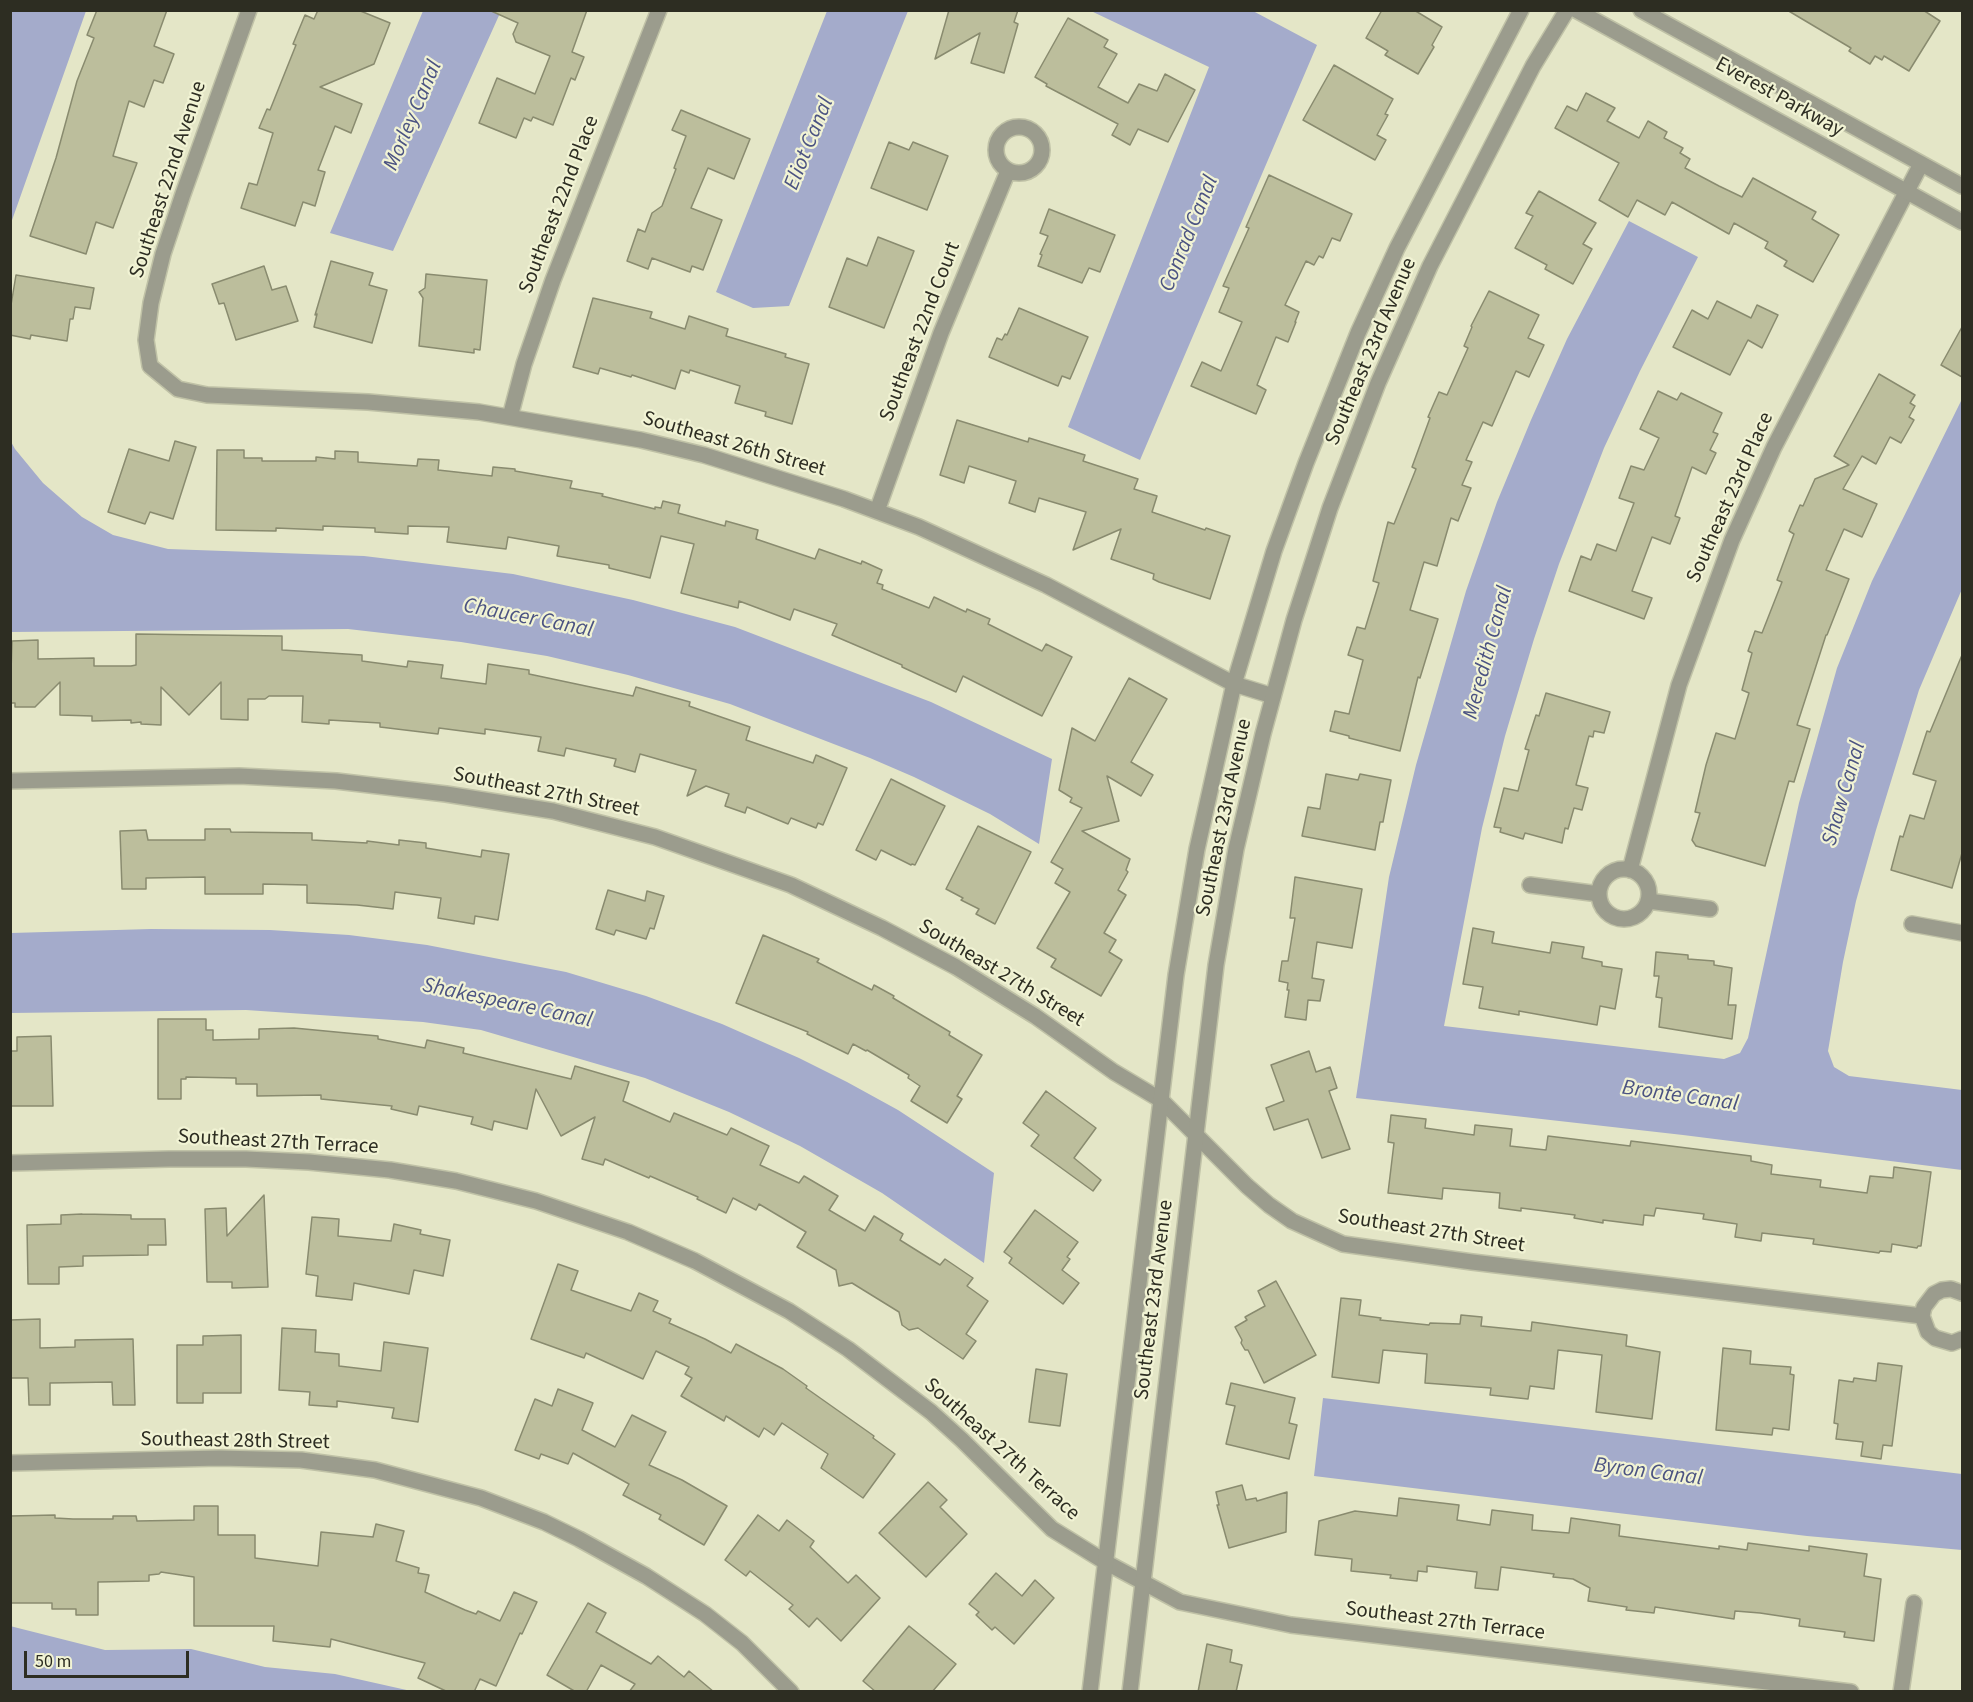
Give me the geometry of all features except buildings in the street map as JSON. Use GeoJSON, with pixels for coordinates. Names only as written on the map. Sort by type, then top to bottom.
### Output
{"type":"FeatureCollection","features":[{"type":"Feature","properties":{"kind":"street","name":"Southeast 22nd Avenue"},"geometry":{"type":"LineString","coordinates":[[150,366],[146,340],[151,303],[164,254],[249,10]]}},
{"type":"Feature","properties":{"kind":"street","name":"Southeast 22nd Place"},"geometry":{"type":"LineString","coordinates":[[510,417],[524,364],[552,280],[659,10]]}},
{"type":"Feature","properties":{"kind":"street","name":"Southeast 23rd Avenue"},"geometry":{"type":"LineString","coordinates":[[1090,1692],[1176,975],[1197,849],[1234,684],[1274,551],[1358,333],[1397,248],[1521,10]]}},
{"type":"Feature","properties":{"kind":"street","name":"Southeast 23rd Avenue"},"geometry":{"type":"LineString","coordinates":[[1130,1692],[1216,965],[1234,860],[1263,734],[1294,620],[1330,508],[1378,383],[1430,266],[1533,66],[1567,10]]}},
{"type":"Feature","properties":{"kind":"street","name":"Everest Parkway"},"geometry":{"type":"LineString","coordinates":[[1576,10],[1962,222]]}},
{"type":"Feature","properties":{"kind":"street","name":"Everest Parkway"},"geometry":{"type":"LineString","coordinates":[[1641,10],[1962,186]]}},
{"type":"Feature","properties":{"kind":"street","name":"Southeast 23rd Place"},"geometry":{"type":"LineString","coordinates":[[1630,870],[1679,685],[1732,540],[1774,447],[1921,164]]}},
{"type":"Feature","properties":{"kind":"street","name":"Southeast 22nd Court"},"geometry":{"type":"LineString","coordinates":[[877,511],[941,333],[1008,171]]}},
{"type":"Feature","properties":{"kind":"street","name":"Southeast 26th Street"},"geometry":{"type":"LineString","coordinates":[[150,366],[178,389],[207,395],[368,402],[478,412],[641,440],[685,450],[756,471],[919,527],[1046,585],[1234,684],[1273,696]]}},
{"type":"Feature","properties":{"kind":"street","name":"Southeast 27th Street"},"geometry":{"type":"LineString","coordinates":[[10,781],[240,776],[336,781],[446,794],[553,811],[644,834],[791,885],[882,928],[956,968],[1025,1010],[1161,1100],[1269,1205],[1292,1221],[1343,1244],[1472,1262],[1922,1316]]}},
{"type":"Feature","properties":{"kind":"street"},"geometry":{"type":"LineString","coordinates":[[1622,870],[1630,870],[1643,878],[1647,885],[1648,901],[1640,914],[1625,919],[1617,918],[1605,909],[1599,894],[1609,875],[1622,870]]}},
{"type":"Feature","properties":{"kind":"street"},"geometry":{"type":"LineString","coordinates":[[1530,885],[1599,894]]}},
{"type":"Feature","properties":{"kind":"street"},"geometry":{"type":"LineString","coordinates":[[1648,901],[1710,909]]}},
{"type":"Feature","properties":{"kind":"street"},"geometry":{"type":"LineString","coordinates":[[1912,924],[1962,933]]}},
{"type":"Feature","properties":{"kind":"street","name":"Southeast 27th Terrace"},"geometry":{"type":"LineString","coordinates":[[10,1163],[246,1159],[309,1162],[390,1170],[456,1181],[536,1201],[628,1232],[727,1276],[789,1311],[848,1348],[931,1412],[1052,1529],[1107,1563],[1180,1602],[1292,1625],[1851,1692]]}},
{"type":"Feature","properties":{"kind":"street"},"geometry":{"type":"LineString","coordinates":[[1962,1293],[1951,1289],[1934,1294],[1928,1299],[1922,1316],[1928,1332],[1935,1338],[1952,1343],[1962,1339]]}},
{"type":"Feature","properties":{"kind":"street","name":"Southeast 28th Street"},"geometry":{"type":"LineString","coordinates":[[10,1463],[219,1458],[301,1460],[375,1470],[481,1497],[544,1522],[646,1576],[705,1614],[742,1643],[791,1692]]}},
{"type":"Feature","properties":{"kind":"street"},"geometry":{"type":"LineString","coordinates":[[1901,1692],[1914,1603]]}},
{"type":"Feature","properties":{"kind":"water"},"geometry":{"type":"Polygon","coordinates":[[[10,11],[86,11],[11,223],[10,11]]]}},
{"type":"Feature","properties":{"kind":"water","name":"Morley Canal"},"geometry":{"type":"Polygon","coordinates":[[[423,11],[501,11],[393,251],[330,233],[423,11]]]}},
{"type":"Feature","properties":{"kind":"water","name":"Eliot Canal"},"geometry":{"type":"Polygon","coordinates":[[[827,11],[908,11],[789,306],[753,308],[716,292],[827,11]]]}},
{"type":"Feature","properties":{"kind":"water","name":"Conrad Canal"},"geometry":{"type":"Polygon","coordinates":[[[1091,11],[1253,11],[1317,45],[1140,460],[1068,427],[1209,67],[1091,11]]]}},
{"type":"Feature","properties":{"kind":"water"},"geometry":{"type":"Polygon","coordinates":[[[1629,221],[1698,257],[1604,448],[1559,564],[1534,639],[1505,736],[1482,828],[1444,1026],[1724,1059],[1740,1053],[1748,1038],[1799,803],[1837,668],[1872,581],[1961,401],[1962,589],[1919,690],[1876,830],[1856,901],[1828,1051],[1834,1067],[1849,1076],[1962,1090],[1962,1170],[1683,1135],[1356,1098],[1389,877],[1416,765],[1466,591],[1497,502],[1531,420],[1567,339],[1629,221]]]}},
{"type":"Feature","properties":{"kind":"water","name":"Chaucer Canal"},"geometry":{"type":"Polygon","coordinates":[[[10,440],[43,483],[82,517],[113,535],[168,549],[364,556],[513,574],[633,600],[735,627],[931,702],[1052,759],[1039,844],[990,814],[914,777],[730,704],[628,675],[547,656],[461,642],[348,629],[11,632],[10,440]]]}},
{"type":"Feature","properties":{"kind":"water","name":"Shakespeare Canal"},"geometry":{"type":"Polygon","coordinates":[[[151,929],[270,930],[349,935],[427,945],[566,972],[646,996],[722,1024],[847,1082],[898,1110],[994,1173],[984,1263],[882,1193],[800,1146],[729,1112],[645,1078],[481,1030],[423,1022],[246,1010],[11,1013],[11,933],[151,929]]]}},
{"type":"Feature","properties":{"kind":"water","name":"Byron Canal"},"geometry":{"type":"Polygon","coordinates":[[[1323,1398],[1962,1474],[1962,1550],[1807,1536],[1314,1476],[1323,1398]]]}},
{"type":"Feature","properties":{"kind":"water"},"geometry":{"type":"Polygon","coordinates":[[[10,1626],[105,1650],[191,1649],[265,1667],[335,1674],[411,1691],[11,1691],[10,1626]]]}},
{"type":"Feature","properties":{"kind":"water label","name":"Meredith Canal"},"geometry":{"type":"Point","coordinates":[1489,653]}},
{"type":"Feature","properties":{"kind":"water label","name":"Shaw Canal"},"geometry":{"type":"Point","coordinates":[1845,794]}},
{"type":"Feature","properties":{"kind":"water label","name":"Bronte Canal"},"geometry":{"type":"Point","coordinates":[1680,1097]}}]}
